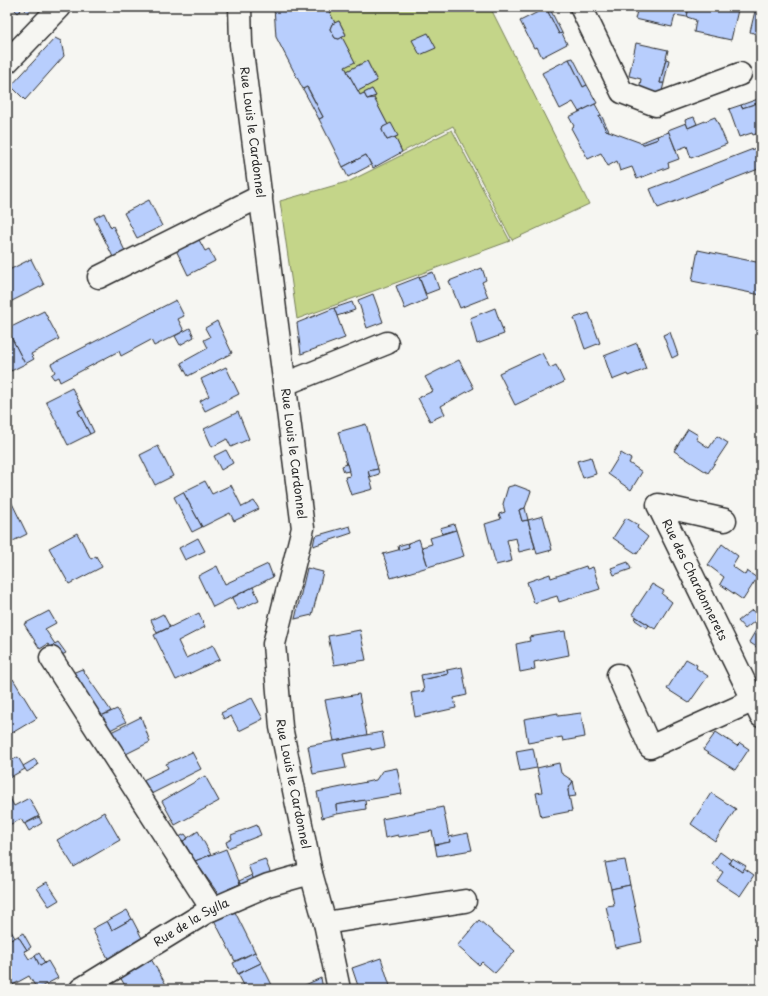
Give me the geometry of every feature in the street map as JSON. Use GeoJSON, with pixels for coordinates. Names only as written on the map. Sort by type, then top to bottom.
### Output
{"type":"FeatureCollection","features":[{"type":"Feature","properties":{"kind":"street"},"geometry":{"type":"LineString","coordinates":[[7,62],[60,7]]}},
{"type":"Feature","properties":{"kind":"street","name":"Rue Louis le Cardonnel"},"geometry":{"type":"LineString","coordinates":[[240,7],[240,44],[304,528],[274,644],[281,727],[311,873],[325,923],[339,989]]}},
{"type":"Feature","properties":{"kind":"street"},"geometry":{"type":"LineString","coordinates":[[581,7],[622,92],[656,105],[740,74]]}},
{"type":"Feature","properties":{"kind":"street"},"geometry":{"type":"LineString","coordinates":[[99,276],[261,196]]}},
{"type":"Feature","properties":{"kind":"street"},"geometry":{"type":"LineString","coordinates":[[285,384],[387,343]]}},
{"type":"Feature","properties":{"kind":"street","name":"Rue des Chardonnerets"},"geometry":{"type":"LineString","coordinates":[[724,520],[658,505],[758,705]]}},
{"type":"Feature","properties":{"kind":"street"},"geometry":{"type":"LineString","coordinates":[[51,658],[212,909]]}},
{"type":"Feature","properties":{"kind":"street"},"geometry":{"type":"LineString","coordinates":[[618,675],[650,747],[758,705]]}},
{"type":"Feature","properties":{"kind":"street","name":"Rue de la Sylla"},"geometry":{"type":"LineString","coordinates":[[81,989],[212,909],[268,886],[311,873]]}},
{"type":"Feature","properties":{"kind":"street"},"geometry":{"type":"LineString","coordinates":[[325,923],[465,901]]}},
{"type":"Feature","properties":{"kind":"green space"},"geometry":{"type":"Polygon","coordinates":[[[327,7],[490,7],[589,204],[512,240],[453,126],[402,152],[395,137],[397,136],[388,125],[374,98],[376,96],[372,89],[360,95],[358,91],[377,81],[367,61],[347,71],[345,67],[342,37],[346,34],[339,21],[335,23],[327,7]]]}},
{"type":"Feature","properties":{"kind":"green space"},"geometry":{"type":"Polygon","coordinates":[[[452,130],[510,241],[297,319],[280,201],[350,181],[452,130]]]}},
{"type":"Feature","properties":{"kind":"building"},"geometry":{"type":"Polygon","coordinates":[[[12,7],[33,7],[28,13],[23,8],[18,13],[12,7]]]}},
{"type":"Feature","properties":{"kind":"building"},"geometry":{"type":"Polygon","coordinates":[[[274,7],[327,7],[335,23],[332,24],[330,29],[335,38],[339,39],[342,37],[355,62],[345,67],[360,95],[364,93],[367,99],[374,98],[388,125],[383,127],[382,130],[387,140],[395,137],[402,152],[373,168],[366,155],[343,167],[319,119],[323,117],[307,87],[303,89],[276,37],[274,7]]]}},
{"type":"Feature","properties":{"kind":"building"},"geometry":{"type":"Polygon","coordinates":[[[549,7],[562,33],[559,34],[546,8],[549,7]]]}},
{"type":"Feature","properties":{"kind":"building"},"geometry":{"type":"Polygon","coordinates":[[[638,7],[689,7],[687,17],[675,15],[672,27],[635,19],[638,7]]]}},
{"type":"Feature","properties":{"kind":"building"},"geometry":{"type":"Polygon","coordinates":[[[689,7],[722,7],[738,10],[731,40],[694,32],[696,20],[687,17],[689,7]]]}},
{"type":"Feature","properties":{"kind":"building"},"geometry":{"type":"Polygon","coordinates":[[[546,8],[559,34],[562,33],[567,44],[542,57],[537,47],[534,48],[520,21],[546,8]]]}},
{"type":"Feature","properties":{"kind":"building"},"geometry":{"type":"Polygon","coordinates":[[[755,11],[761,12],[761,35],[750,32],[755,11]]]}},
{"type":"Feature","properties":{"kind":"building"},"geometry":{"type":"Polygon","coordinates":[[[339,21],[346,35],[339,39],[335,38],[330,29],[332,24],[339,21]]]}},
{"type":"Feature","properties":{"kind":"building"},"geometry":{"type":"Polygon","coordinates":[[[428,33],[436,48],[420,55],[412,40],[428,33]]]}},
{"type":"Feature","properties":{"kind":"building"},"geometry":{"type":"Polygon","coordinates":[[[55,38],[61,41],[64,56],[25,100],[11,86],[55,38]]]}},
{"type":"Feature","properties":{"kind":"building"},"geometry":{"type":"Polygon","coordinates":[[[636,43],[668,50],[660,83],[664,83],[661,95],[639,90],[641,79],[629,76],[636,43]]]}},
{"type":"Feature","properties":{"kind":"building"},"geometry":{"type":"Polygon","coordinates":[[[573,58],[587,85],[583,87],[569,59],[573,58]]]}},
{"type":"Feature","properties":{"kind":"building"},"geometry":{"type":"Polygon","coordinates":[[[569,59],[583,87],[587,85],[597,103],[579,112],[573,102],[560,109],[542,73],[569,59]]]}},
{"type":"Feature","properties":{"kind":"building"},"geometry":{"type":"Polygon","coordinates":[[[666,59],[669,60],[664,83],[660,83],[666,59]]]}},
{"type":"Feature","properties":{"kind":"building"},"geometry":{"type":"Polygon","coordinates":[[[367,61],[377,81],[358,91],[347,71],[367,61]]]}},
{"type":"Feature","properties":{"kind":"building"},"geometry":{"type":"Polygon","coordinates":[[[307,87],[323,117],[319,119],[303,89],[307,87]]]}},
{"type":"Feature","properties":{"kind":"building"},"geometry":{"type":"Polygon","coordinates":[[[372,89],[376,96],[367,99],[364,93],[372,89]]]}},
{"type":"Feature","properties":{"kind":"building"},"geometry":{"type":"Polygon","coordinates":[[[761,98],[761,102],[742,108],[741,105],[761,98]]]}},
{"type":"Feature","properties":{"kind":"building"},"geometry":{"type":"Polygon","coordinates":[[[761,102],[761,132],[739,137],[729,109],[741,105],[742,108],[761,102]]]}},
{"type":"Feature","properties":{"kind":"building"},"geometry":{"type":"Polygon","coordinates":[[[595,104],[601,115],[599,116],[606,130],[644,144],[658,139],[657,136],[669,132],[679,159],[668,163],[669,167],[637,179],[632,167],[620,171],[617,161],[608,166],[601,153],[588,159],[571,128],[574,126],[569,117],[595,104]]]}},
{"type":"Feature","properties":{"kind":"building"},"geometry":{"type":"Polygon","coordinates":[[[601,115],[609,131],[606,130],[599,116],[601,115]]]}},
{"type":"Feature","properties":{"kind":"building"},"geometry":{"type":"Polygon","coordinates":[[[694,117],[697,124],[688,128],[685,120],[694,117]]]}},
{"type":"Feature","properties":{"kind":"building"},"geometry":{"type":"Polygon","coordinates":[[[715,117],[727,144],[691,158],[687,146],[676,150],[668,130],[686,123],[688,128],[715,117]]]}},
{"type":"Feature","properties":{"kind":"building"},"geometry":{"type":"Polygon","coordinates":[[[391,123],[398,136],[387,140],[382,130],[383,127],[391,123]]]}},
{"type":"Feature","properties":{"kind":"building"},"geometry":{"type":"Polygon","coordinates":[[[657,136],[658,139],[644,144],[640,143],[657,136]]]}},
{"type":"Feature","properties":{"kind":"building"},"geometry":{"type":"Polygon","coordinates":[[[761,146],[761,168],[658,208],[650,189],[761,146]]]}},
{"type":"Feature","properties":{"kind":"building"},"geometry":{"type":"Polygon","coordinates":[[[366,155],[371,165],[348,177],[343,167],[366,155]]]}},
{"type":"Feature","properties":{"kind":"building"},"geometry":{"type":"Polygon","coordinates":[[[149,200],[162,226],[137,238],[124,213],[149,200]]]}},
{"type":"Feature","properties":{"kind":"building"},"geometry":{"type":"Polygon","coordinates":[[[104,213],[111,228],[113,226],[126,253],[114,259],[94,218],[104,213]]]}},
{"type":"Feature","properties":{"kind":"building"},"geometry":{"type":"Polygon","coordinates":[[[198,238],[205,251],[209,249],[215,261],[188,275],[176,250],[198,238]]]}},
{"type":"Feature","properties":{"kind":"building"},"geometry":{"type":"Polygon","coordinates":[[[698,250],[761,263],[761,295],[692,281],[698,250]]]}},
{"type":"Feature","properties":{"kind":"building"},"geometry":{"type":"Polygon","coordinates":[[[31,259],[44,285],[8,303],[7,271],[31,259]]]}},
{"type":"Feature","properties":{"kind":"building"},"geometry":{"type":"Polygon","coordinates":[[[482,268],[486,280],[482,282],[488,297],[460,308],[449,281],[482,268]]]}},
{"type":"Feature","properties":{"kind":"building"},"geometry":{"type":"Polygon","coordinates":[[[433,272],[439,289],[426,294],[419,277],[433,272]]]}},
{"type":"Feature","properties":{"kind":"building"},"geometry":{"type":"Polygon","coordinates":[[[419,277],[427,299],[405,309],[396,286],[419,277]]]}},
{"type":"Feature","properties":{"kind":"building"},"geometry":{"type":"Polygon","coordinates":[[[373,294],[383,322],[367,328],[358,300],[373,294]]]}},
{"type":"Feature","properties":{"kind":"building"},"geometry":{"type":"Polygon","coordinates":[[[176,300],[184,316],[178,319],[184,331],[154,346],[151,340],[121,356],[119,351],[60,382],[58,377],[54,379],[51,375],[55,372],[51,364],[176,300]]]}},
{"type":"Feature","properties":{"kind":"building"},"geometry":{"type":"Polygon","coordinates":[[[352,302],[355,310],[337,316],[334,308],[352,302]]]}},
{"type":"Feature","properties":{"kind":"building"},"geometry":{"type":"Polygon","coordinates":[[[334,308],[345,338],[301,354],[297,323],[334,308]]]}},
{"type":"Feature","properties":{"kind":"building"},"geometry":{"type":"Polygon","coordinates":[[[495,308],[504,334],[477,344],[470,318],[495,308]]]}},
{"type":"Feature","properties":{"kind":"building"},"geometry":{"type":"Polygon","coordinates":[[[44,311],[59,339],[31,354],[34,359],[25,364],[7,329],[44,311]]]}},
{"type":"Feature","properties":{"kind":"building"},"geometry":{"type":"Polygon","coordinates":[[[589,313],[600,343],[585,349],[574,318],[589,313]]]}},
{"type":"Feature","properties":{"kind":"building"},"geometry":{"type":"Polygon","coordinates":[[[217,321],[232,353],[188,376],[181,363],[208,348],[204,340],[210,337],[205,328],[217,321]]]}},
{"type":"Feature","properties":{"kind":"building"},"geometry":{"type":"Polygon","coordinates":[[[190,328],[194,337],[180,345],[175,336],[190,328]]]}},
{"type":"Feature","properties":{"kind":"building"},"geometry":{"type":"Polygon","coordinates":[[[7,329],[25,364],[11,371],[7,364],[7,329]]]}},
{"type":"Feature","properties":{"kind":"building"},"geometry":{"type":"Polygon","coordinates":[[[670,332],[678,355],[672,358],[663,335],[670,332]]]}},
{"type":"Feature","properties":{"kind":"building"},"geometry":{"type":"Polygon","coordinates":[[[637,343],[646,369],[612,380],[604,356],[637,343]]]}},
{"type":"Feature","properties":{"kind":"building"},"geometry":{"type":"Polygon","coordinates":[[[542,353],[550,368],[556,365],[564,382],[515,405],[499,373],[542,353]]]}},
{"type":"Feature","properties":{"kind":"building"},"geometry":{"type":"Polygon","coordinates":[[[459,360],[474,388],[441,406],[445,414],[430,421],[418,398],[433,391],[425,377],[459,360]]]}},
{"type":"Feature","properties":{"kind":"building"},"geometry":{"type":"Polygon","coordinates":[[[226,367],[239,394],[205,411],[200,401],[209,396],[201,379],[226,367]]]}},
{"type":"Feature","properties":{"kind":"building"},"geometry":{"type":"Polygon","coordinates":[[[72,388],[83,409],[78,411],[90,434],[68,445],[46,401],[72,388]]]}},
{"type":"Feature","properties":{"kind":"building"},"geometry":{"type":"Polygon","coordinates":[[[83,409],[94,432],[90,434],[78,411],[83,409]]]}},
{"type":"Feature","properties":{"kind":"building"},"geometry":{"type":"Polygon","coordinates":[[[238,412],[249,439],[231,447],[227,439],[212,447],[204,429],[238,412]]]}},
{"type":"Feature","properties":{"kind":"building"},"geometry":{"type":"Polygon","coordinates":[[[366,424],[378,469],[368,471],[373,489],[351,495],[345,477],[350,476],[338,432],[366,424]]]}},
{"type":"Feature","properties":{"kind":"building"},"geometry":{"type":"Polygon","coordinates":[[[688,429],[698,435],[696,439],[709,448],[717,436],[728,443],[708,473],[674,451],[688,429]]]}},
{"type":"Feature","properties":{"kind":"building"},"geometry":{"type":"Polygon","coordinates":[[[158,446],[173,476],[155,485],[140,455],[158,446]]]}},
{"type":"Feature","properties":{"kind":"building"},"geometry":{"type":"Polygon","coordinates":[[[226,450],[233,463],[221,470],[214,456],[226,450]]]}},
{"type":"Feature","properties":{"kind":"building"},"geometry":{"type":"Polygon","coordinates":[[[621,453],[631,459],[629,463],[642,472],[631,490],[608,474],[621,453]]]}},
{"type":"Feature","properties":{"kind":"building"},"geometry":{"type":"Polygon","coordinates":[[[591,457],[596,474],[583,478],[577,461],[591,457]]]}},
{"type":"Feature","properties":{"kind":"building"},"geometry":{"type":"Polygon","coordinates":[[[347,464],[349,471],[344,472],[342,466],[347,464]]]}},
{"type":"Feature","properties":{"kind":"building"},"geometry":{"type":"Polygon","coordinates":[[[378,469],[379,474],[370,477],[368,471],[378,469]]]}},
{"type":"Feature","properties":{"kind":"building"},"geometry":{"type":"Polygon","coordinates":[[[205,481],[212,494],[231,485],[242,507],[254,501],[259,509],[234,521],[230,513],[202,527],[183,492],[205,481]]]}},
{"type":"Feature","properties":{"kind":"building"},"geometry":{"type":"Polygon","coordinates":[[[515,485],[531,491],[525,508],[519,510],[522,521],[528,520],[535,548],[519,552],[516,538],[507,540],[512,561],[496,565],[485,524],[501,519],[499,514],[505,512],[503,504],[508,487],[515,485]]]}},
{"type":"Feature","properties":{"kind":"building"},"geometry":{"type":"Polygon","coordinates":[[[183,492],[202,527],[192,532],[174,497],[183,492]]]}},
{"type":"Feature","properties":{"kind":"building"},"geometry":{"type":"Polygon","coordinates":[[[7,493],[27,534],[7,544],[7,493]]]}},
{"type":"Feature","properties":{"kind":"building"},"geometry":{"type":"Polygon","coordinates":[[[525,508],[528,520],[522,521],[519,510],[525,508]]]}},
{"type":"Feature","properties":{"kind":"building"},"geometry":{"type":"Polygon","coordinates":[[[543,516],[552,550],[537,554],[528,520],[543,516]]]}},
{"type":"Feature","properties":{"kind":"building"},"geometry":{"type":"Polygon","coordinates":[[[626,518],[638,525],[637,528],[648,537],[637,554],[613,538],[626,518]]]}},
{"type":"Feature","properties":{"kind":"building"},"geometry":{"type":"Polygon","coordinates":[[[454,524],[456,530],[442,534],[440,528],[454,524]]]}},
{"type":"Feature","properties":{"kind":"building"},"geometry":{"type":"Polygon","coordinates":[[[350,526],[352,533],[313,546],[315,536],[350,526]]]}},
{"type":"Feature","properties":{"kind":"building"},"geometry":{"type":"Polygon","coordinates":[[[456,530],[464,556],[428,567],[422,547],[432,544],[430,538],[456,530]]]}},
{"type":"Feature","properties":{"kind":"building"},"geometry":{"type":"Polygon","coordinates":[[[77,533],[91,559],[96,556],[102,567],[69,584],[49,548],[77,533]]]}},
{"type":"Feature","properties":{"kind":"building"},"geometry":{"type":"Polygon","coordinates":[[[198,538],[205,551],[185,560],[179,548],[198,538]]]}},
{"type":"Feature","properties":{"kind":"building"},"geometry":{"type":"Polygon","coordinates":[[[419,539],[428,567],[391,578],[383,554],[409,547],[408,543],[419,539]]]}},
{"type":"Feature","properties":{"kind":"building"},"geometry":{"type":"Polygon","coordinates":[[[408,543],[409,547],[399,550],[398,546],[408,543]]]}},
{"type":"Feature","properties":{"kind":"building"},"geometry":{"type":"Polygon","coordinates":[[[722,544],[738,556],[732,566],[745,575],[747,571],[757,578],[743,600],[720,584],[724,577],[708,565],[722,544]]]}},
{"type":"Feature","properties":{"kind":"building"},"geometry":{"type":"Polygon","coordinates":[[[628,562],[631,569],[614,575],[611,568],[628,562]]]}},
{"type":"Feature","properties":{"kind":"building"},"geometry":{"type":"Polygon","coordinates":[[[268,564],[273,577],[213,607],[198,576],[217,566],[225,584],[268,564]]]}},
{"type":"Feature","properties":{"kind":"building"},"geometry":{"type":"Polygon","coordinates":[[[586,566],[587,569],[593,567],[600,589],[559,602],[557,596],[534,603],[527,582],[550,574],[551,578],[586,566]]]}},
{"type":"Feature","properties":{"kind":"building"},"geometry":{"type":"Polygon","coordinates":[[[307,568],[323,572],[312,615],[295,619],[307,568]]]}},
{"type":"Feature","properties":{"kind":"building"},"geometry":{"type":"Polygon","coordinates":[[[652,584],[664,591],[662,594],[672,602],[655,629],[632,614],[652,584]]]}},
{"type":"Feature","properties":{"kind":"building"},"geometry":{"type":"Polygon","coordinates":[[[253,587],[259,600],[238,610],[232,598],[253,587]]]}},
{"type":"Feature","properties":{"kind":"building"},"geometry":{"type":"Polygon","coordinates":[[[752,610],[759,618],[745,629],[738,621],[752,610]]]}},
{"type":"Feature","properties":{"kind":"building"},"geometry":{"type":"Polygon","coordinates":[[[49,611],[56,623],[45,629],[55,644],[50,647],[48,644],[40,649],[24,624],[49,611]]]}},
{"type":"Feature","properties":{"kind":"building"},"geometry":{"type":"Polygon","coordinates":[[[199,613],[205,627],[178,641],[186,658],[213,645],[220,659],[176,680],[154,635],[199,613]]]}},
{"type":"Feature","properties":{"kind":"building"},"geometry":{"type":"Polygon","coordinates":[[[163,614],[170,627],[157,633],[151,620],[163,614]]]}},
{"type":"Feature","properties":{"kind":"building"},"geometry":{"type":"Polygon","coordinates":[[[636,617],[649,625],[647,628],[635,620],[636,617]]]}},
{"type":"Feature","properties":{"kind":"building"},"geometry":{"type":"Polygon","coordinates":[[[759,625],[761,626],[761,650],[749,642],[759,625]]]}},
{"type":"Feature","properties":{"kind":"building"},"geometry":{"type":"Polygon","coordinates":[[[360,630],[366,660],[334,665],[328,636],[360,630]]]}},
{"type":"Feature","properties":{"kind":"building"},"geometry":{"type":"Polygon","coordinates":[[[565,631],[569,655],[534,662],[535,669],[520,672],[516,644],[530,641],[529,637],[565,631]]]}},
{"type":"Feature","properties":{"kind":"building"},"geometry":{"type":"Polygon","coordinates":[[[58,642],[66,653],[57,657],[50,647],[58,642]]]}},
{"type":"Feature","properties":{"kind":"building"},"geometry":{"type":"Polygon","coordinates":[[[686,659],[697,665],[696,668],[708,676],[689,703],[667,689],[686,659]]]}},
{"type":"Feature","properties":{"kind":"building"},"geometry":{"type":"Polygon","coordinates":[[[462,667],[467,695],[454,698],[456,708],[415,717],[411,693],[424,691],[422,680],[448,674],[447,670],[462,667]]]}},
{"type":"Feature","properties":{"kind":"building"},"geometry":{"type":"Polygon","coordinates":[[[82,669],[111,711],[99,717],[70,674],[82,669]]]}},
{"type":"Feature","properties":{"kind":"building"},"geometry":{"type":"Polygon","coordinates":[[[447,670],[448,674],[422,680],[421,675],[447,670]]]}},
{"type":"Feature","properties":{"kind":"building"},"geometry":{"type":"Polygon","coordinates":[[[13,679],[37,718],[12,733],[7,726],[7,683],[13,679]]]}},
{"type":"Feature","properties":{"kind":"building"},"geometry":{"type":"Polygon","coordinates":[[[359,694],[367,735],[334,741],[325,700],[359,694]]]}},
{"type":"Feature","properties":{"kind":"building"},"geometry":{"type":"Polygon","coordinates":[[[252,698],[263,719],[239,731],[231,716],[224,719],[221,713],[252,698]]]}},
{"type":"Feature","properties":{"kind":"building"},"geometry":{"type":"Polygon","coordinates":[[[117,709],[126,722],[108,731],[99,717],[117,709]]]}},
{"type":"Feature","properties":{"kind":"building"},"geometry":{"type":"Polygon","coordinates":[[[558,713],[558,716],[581,713],[585,737],[563,741],[562,737],[528,743],[524,719],[558,713]]]}},
{"type":"Feature","properties":{"kind":"building"},"geometry":{"type":"Polygon","coordinates":[[[141,717],[150,742],[124,755],[109,733],[141,717]]]}},
{"type":"Feature","properties":{"kind":"building"},"geometry":{"type":"Polygon","coordinates":[[[382,732],[385,747],[371,750],[371,748],[343,754],[346,768],[313,774],[308,746],[382,732]]]}},
{"type":"Feature","properties":{"kind":"building"},"geometry":{"type":"Polygon","coordinates":[[[716,732],[737,746],[740,743],[749,749],[735,770],[703,750],[716,732]]]}},
{"type":"Feature","properties":{"kind":"building"},"geometry":{"type":"Polygon","coordinates":[[[533,748],[537,768],[520,771],[516,751],[533,748]]]}},
{"type":"Feature","properties":{"kind":"building"},"geometry":{"type":"Polygon","coordinates":[[[192,752],[201,769],[151,794],[141,781],[168,768],[166,764],[192,752]]]}},
{"type":"Feature","properties":{"kind":"building"},"geometry":{"type":"Polygon","coordinates":[[[18,757],[25,769],[7,779],[7,763],[18,757]]]}},
{"type":"Feature","properties":{"kind":"building"},"geometry":{"type":"Polygon","coordinates":[[[35,759],[38,765],[27,772],[23,766],[35,759]]]}},
{"type":"Feature","properties":{"kind":"building"},"geometry":{"type":"Polygon","coordinates":[[[559,763],[561,773],[573,781],[568,790],[572,811],[541,817],[536,793],[542,792],[537,768],[559,763]]]}},
{"type":"Feature","properties":{"kind":"building"},"geometry":{"type":"Polygon","coordinates":[[[397,768],[402,794],[336,805],[337,814],[322,818],[317,792],[376,780],[382,771],[397,768]]]}},
{"type":"Feature","properties":{"kind":"building"},"geometry":{"type":"Polygon","coordinates":[[[205,776],[219,801],[175,825],[162,801],[205,776]]]}},
{"type":"Feature","properties":{"kind":"building"},"geometry":{"type":"Polygon","coordinates":[[[573,781],[576,796],[569,797],[568,790],[573,781]]]}},
{"type":"Feature","properties":{"kind":"building"},"geometry":{"type":"Polygon","coordinates":[[[711,793],[736,809],[715,841],[691,824],[711,793]]]}},
{"type":"Feature","properties":{"kind":"building"},"geometry":{"type":"Polygon","coordinates":[[[9,796],[14,806],[29,798],[39,816],[24,824],[21,819],[7,826],[7,797],[9,796]]]}},
{"type":"Feature","properties":{"kind":"building"},"geometry":{"type":"Polygon","coordinates":[[[365,800],[366,809],[337,814],[336,805],[365,800]]]}},
{"type":"Feature","properties":{"kind":"building"},"geometry":{"type":"Polygon","coordinates":[[[443,807],[450,842],[435,845],[432,831],[385,838],[382,819],[443,807]]]}},
{"type":"Feature","properties":{"kind":"building"},"geometry":{"type":"Polygon","coordinates":[[[104,812],[120,840],[74,867],[57,840],[104,812]]]}},
{"type":"Feature","properties":{"kind":"building"},"geometry":{"type":"Polygon","coordinates":[[[39,817],[42,823],[29,831],[25,824],[39,817]]]}},
{"type":"Feature","properties":{"kind":"building"},"geometry":{"type":"Polygon","coordinates":[[[257,825],[261,835],[228,848],[226,842],[232,839],[231,835],[257,825]]]}},
{"type":"Feature","properties":{"kind":"building"},"geometry":{"type":"Polygon","coordinates":[[[198,831],[211,855],[195,861],[183,841],[198,831]]]}},
{"type":"Feature","properties":{"kind":"building"},"geometry":{"type":"Polygon","coordinates":[[[468,833],[472,850],[437,856],[435,845],[450,842],[449,837],[468,833]]]}},
{"type":"Feature","properties":{"kind":"building"},"geometry":{"type":"Polygon","coordinates":[[[185,834],[188,838],[183,841],[179,837],[185,834]]]}},
{"type":"Feature","properties":{"kind":"building"},"geometry":{"type":"Polygon","coordinates":[[[226,849],[240,884],[219,895],[195,861],[226,849]]]}},
{"type":"Feature","properties":{"kind":"building"},"geometry":{"type":"Polygon","coordinates":[[[720,852],[731,860],[729,863],[742,872],[744,868],[754,875],[740,896],[717,881],[723,872],[712,864],[720,852]]]}},
{"type":"Feature","properties":{"kind":"building"},"geometry":{"type":"Polygon","coordinates":[[[732,858],[746,866],[742,872],[729,863],[732,858]]]}},
{"type":"Feature","properties":{"kind":"building"},"geometry":{"type":"Polygon","coordinates":[[[265,859],[271,874],[254,881],[248,865],[265,859]]]}},
{"type":"Feature","properties":{"kind":"building"},"geometry":{"type":"Polygon","coordinates":[[[625,860],[630,885],[611,889],[605,863],[625,860]]]}},
{"type":"Feature","properties":{"kind":"building"},"geometry":{"type":"Polygon","coordinates":[[[252,875],[254,881],[241,886],[239,881],[252,875]]]}},
{"type":"Feature","properties":{"kind":"building"},"geometry":{"type":"Polygon","coordinates":[[[47,882],[59,900],[49,906],[37,888],[47,882]]]}},
{"type":"Feature","properties":{"kind":"building"},"geometry":{"type":"Polygon","coordinates":[[[630,885],[642,942],[615,948],[606,906],[614,905],[611,889],[630,885]]]}},
{"type":"Feature","properties":{"kind":"building"},"geometry":{"type":"Polygon","coordinates":[[[127,910],[132,919],[112,930],[107,921],[127,910]]]}},
{"type":"Feature","properties":{"kind":"building"},"geometry":{"type":"Polygon","coordinates":[[[234,910],[255,952],[235,961],[213,918],[234,910]]]}},
{"type":"Feature","properties":{"kind":"building"},"geometry":{"type":"Polygon","coordinates":[[[132,919],[144,942],[109,960],[92,929],[107,921],[112,930],[132,919]]]}},
{"type":"Feature","properties":{"kind":"building"},"geometry":{"type":"Polygon","coordinates":[[[479,920],[515,951],[495,973],[482,962],[479,965],[457,946],[479,920]]]}},
{"type":"Feature","properties":{"kind":"building"},"geometry":{"type":"Polygon","coordinates":[[[761,929],[761,944],[754,939],[761,929]]]}},
{"type":"Feature","properties":{"kind":"building"},"geometry":{"type":"Polygon","coordinates":[[[11,931],[15,938],[7,942],[7,934],[11,931]]]}},
{"type":"Feature","properties":{"kind":"building"},"geometry":{"type":"Polygon","coordinates":[[[23,933],[31,947],[27,950],[18,936],[23,933]]]}},
{"type":"Feature","properties":{"kind":"building"},"geometry":{"type":"Polygon","coordinates":[[[18,936],[27,950],[24,951],[29,959],[35,956],[40,966],[48,961],[58,978],[37,989],[29,976],[9,987],[7,985],[7,942],[18,936]]]}},
{"type":"Feature","properties":{"kind":"building"},"geometry":{"type":"Polygon","coordinates":[[[255,952],[261,963],[238,974],[233,963],[255,952]]]}},
{"type":"Feature","properties":{"kind":"building"},"geometry":{"type":"Polygon","coordinates":[[[39,953],[45,963],[40,966],[35,956],[39,953]]]}},
{"type":"Feature","properties":{"kind":"building"},"geometry":{"type":"Polygon","coordinates":[[[381,958],[390,986],[380,989],[359,989],[352,968],[381,958]]]}},
{"type":"Feature","properties":{"kind":"building"},"geometry":{"type":"Polygon","coordinates":[[[151,959],[168,988],[127,989],[120,977],[151,959]]]}},
{"type":"Feature","properties":{"kind":"building"},"geometry":{"type":"Polygon","coordinates":[[[261,963],[274,989],[246,989],[238,974],[261,963]]]}},
{"type":"Feature","properties":{"kind":"building"},"geometry":{"type":"Polygon","coordinates":[[[321,978],[323,989],[296,989],[321,978]]]}}]}
